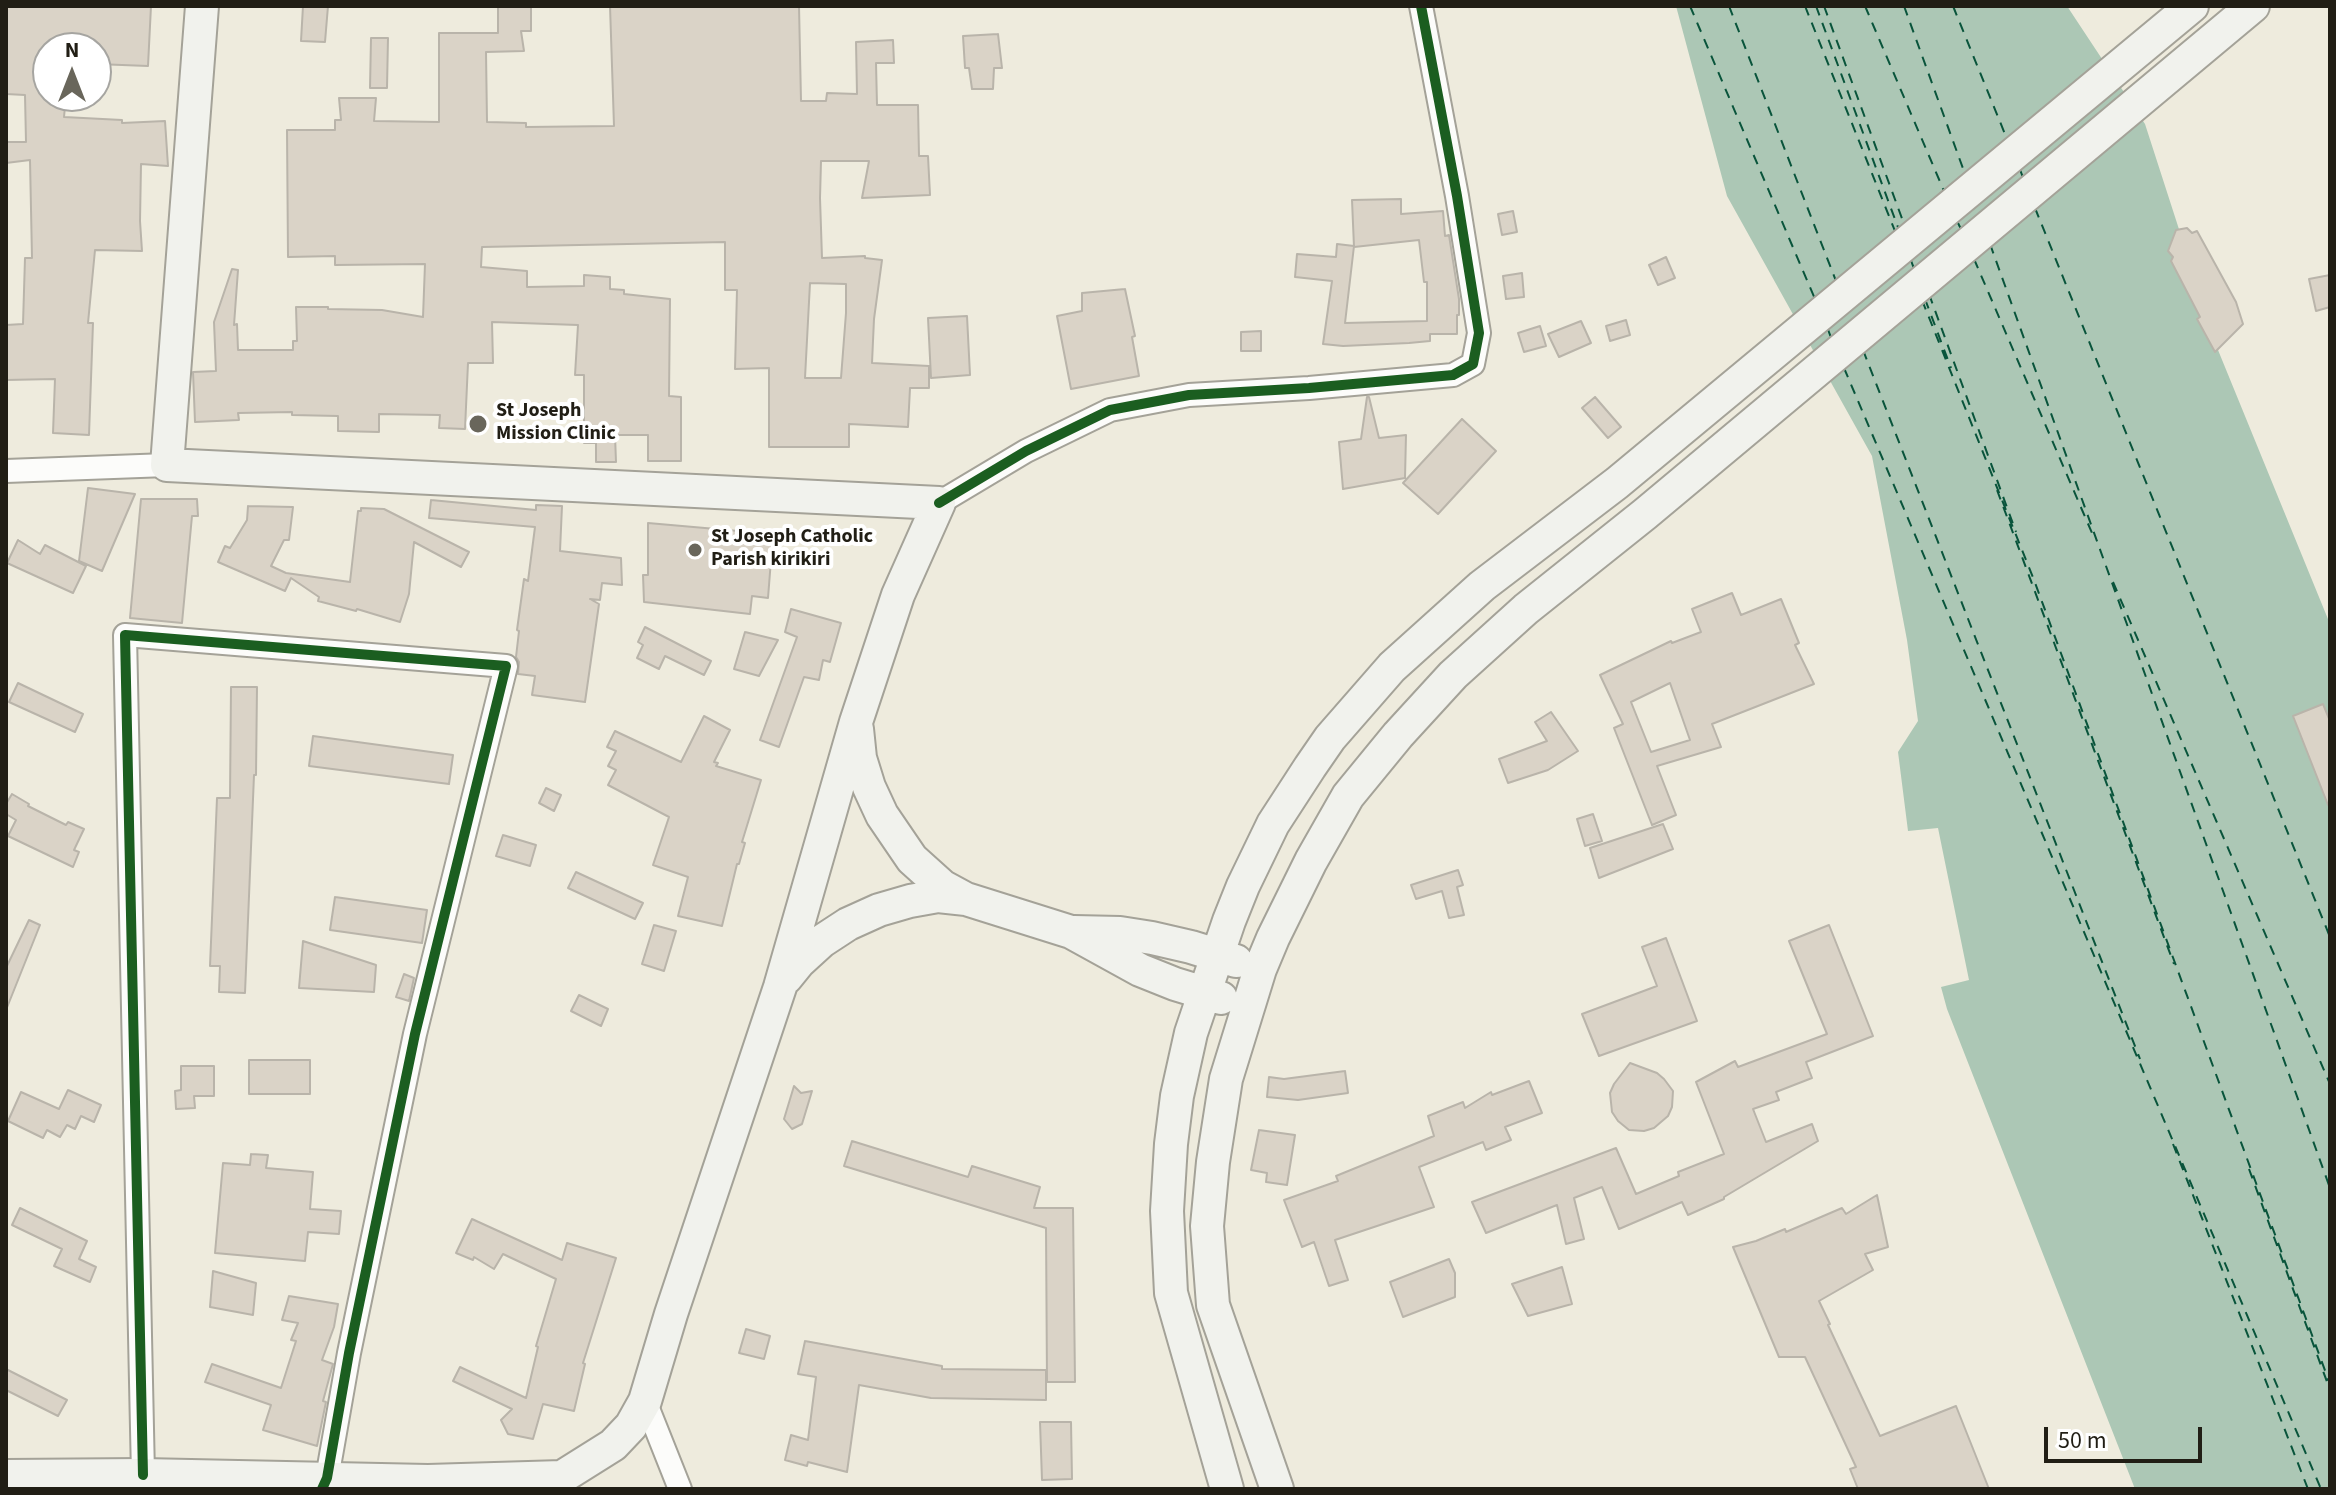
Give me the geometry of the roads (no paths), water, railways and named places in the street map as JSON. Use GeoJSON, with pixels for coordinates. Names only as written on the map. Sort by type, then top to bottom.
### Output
{"type":"FeatureCollection","features":[{"type":"Feature","properties":{"kind":"main road"},"geometry":{"type":"LineString","coordinates":[[6,1476],[143,1475],[324,1483],[560,1483],[613,1445],[631,1426],[645,1401],[780,987],[856,722],[898,595],[939,503],[167,465],[202,6]]}},
{"type":"Feature","properties":{"kind":"main road"},"geometry":{"type":"LineString","coordinates":[[1227,1489],[1171,1293],[1167,1211],[1171,1144],[1183,1070],[1203,992],[1243,886],[1273,824],[1330,738],[1392,667],[1471,596],[1617,483],[2192,6]]}},
{"type":"Feature","properties":{"kind":"main road"},"geometry":{"type":"LineString","coordinates":[[1277,1489],[1213,1305],[1207,1226],[1213,1162],[1226,1079],[1260,969],[1311,861],[1348,796],[1453,675],[1526,609],[1645,514],[2253,6]]}},
{"type":"Feature","properties":{"kind":"main road"},"geometry":{"type":"LineString","coordinates":[[856,722],[860,758],[882,815],[912,859],[942,886],[966,899],[1071,932],[1140,970],[1247,1005]]}},
{"type":"Feature","properties":{"kind":"main road"},"geometry":{"type":"LineString","coordinates":[[780,987],[799,962],[822,941],[848,924],[910,901],[938,896],[966,899]]}},
{"type":"Feature","properties":{"kind":"main road"},"geometry":{"type":"LineString","coordinates":[[1071,932],[1120,933],[1152,938],[1260,969]]}},
{"type":"Feature","properties":{"kind":"street"},"geometry":{"type":"LineString","coordinates":[[939,503],[1026,451],[1110,410],[1189,395],[1453,375],[1473,364],[1479,333],[1421,6]]}},
{"type":"Feature","properties":{"kind":"street"},"geometry":{"type":"LineString","coordinates":[[6,471],[167,465]]}},
{"type":"Feature","properties":{"kind":"street"},"geometry":{"type":"LineString","coordinates":[[143,1475],[125,635],[506,666],[415,1034],[324,1483]]}},
{"type":"Feature","properties":{"kind":"street"},"geometry":{"type":"LineString","coordinates":[[645,1401],[680,1489]]}},
{"type":"Feature","properties":{"kind":"place","name":"St Joseph Mission Clinic"},"geometry":{"type":"Point","coordinates":[478,424]}},
{"type":"Feature","properties":{"kind":"place","name":"St Joseph Catholic Parish kirikiri"},"geometry":{"type":"Point","coordinates":[695,550]}}]}
